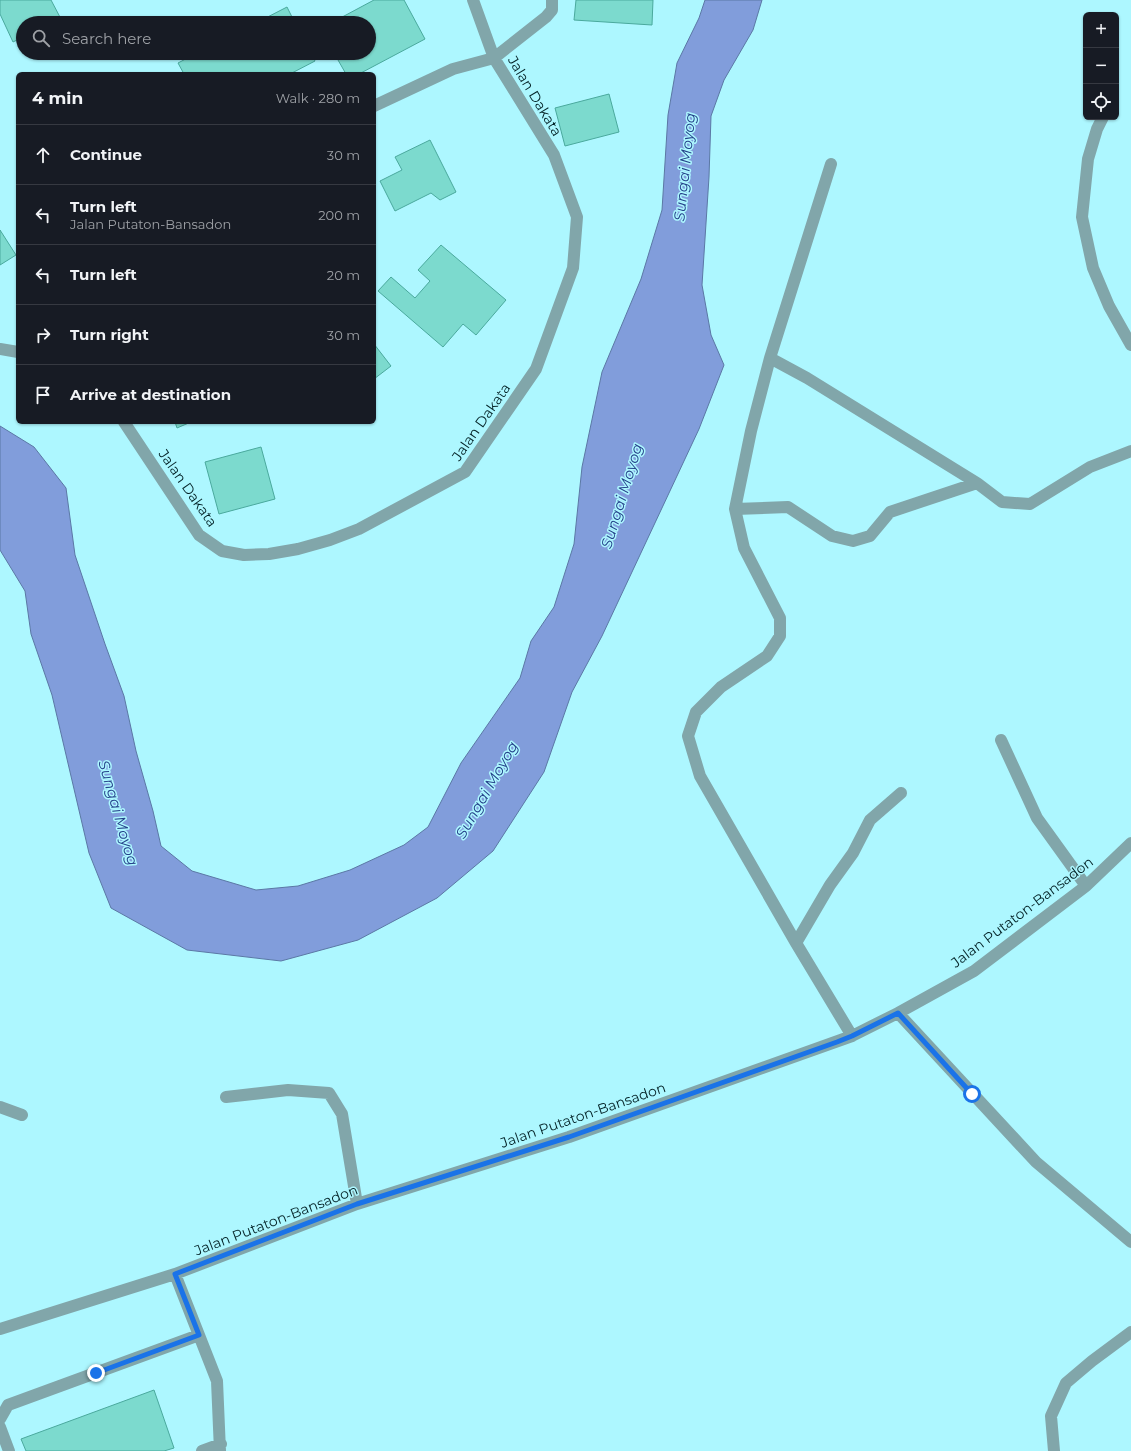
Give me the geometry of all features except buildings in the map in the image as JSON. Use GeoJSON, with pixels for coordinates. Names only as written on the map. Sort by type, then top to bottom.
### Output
{"type":"FeatureCollection","features":[{"type":"Feature","properties":{"kind":"street","name":"Jalan Dakata"},"geometry":{"type":"LineString","coordinates":[[125,424],[199,535],[222,551],[244,555],[269,554],[298,549],[330,540],[359,529],[465,472],[536,369],[573,268],[577,217],[554,155],[494,58],[473,0]]}},
{"type":"Feature","properties":{"kind":"street"},"geometry":{"type":"LineString","coordinates":[[376,105],[453,69],[494,58],[546,17],[552,10],[552,0]]}},
{"type":"Feature","properties":{"kind":"street"},"geometry":{"type":"LineString","coordinates":[[1102,120],[1097,129],[1088,159],[1082,217],[1093,268],[1109,306],[1131,345]]}},
{"type":"Feature","properties":{"kind":"street"},"geometry":{"type":"LineString","coordinates":[[831,164],[770,358],[751,431],[735,509],[744,548],[780,618],[780,636],[768,656],[721,687],[696,712],[688,736],[700,776],[796,943],[852,1036]]}},
{"type":"Feature","properties":{"kind":"street"},"geometry":{"type":"LineString","coordinates":[[0,349],[16,352]]}},
{"type":"Feature","properties":{"kind":"street"},"geometry":{"type":"LineString","coordinates":[[770,358],[807,378],[977,483],[1002,502],[1030,504],[1090,467],[1131,451]]}},
{"type":"Feature","properties":{"kind":"street"},"geometry":{"type":"LineString","coordinates":[[735,509],[788,507],[832,536],[853,541],[870,536],[890,512],[977,483]]}},
{"type":"Feature","properties":{"kind":"street"},"geometry":{"type":"LineString","coordinates":[[1001,740],[1037,818],[1086,886]]}},
{"type":"Feature","properties":{"kind":"street"},"geometry":{"type":"LineString","coordinates":[[796,943],[830,885],[853,853],[870,820],[902,793]]}},
{"type":"Feature","properties":{"kind":"street","name":"Jalan Putaton-Bansadon"},"geometry":{"type":"LineString","coordinates":[[0,1328],[175,1274],[357,1204],[569,1137],[852,1036],[898,1013],[974,971],[1086,886],[1131,843]]}},
{"type":"Feature","properties":{"kind":"street"},"geometry":{"type":"LineString","coordinates":[[898,1013],[1036,1162],[1131,1242]]}},
{"type":"Feature","properties":{"kind":"street"},"geometry":{"type":"LineString","coordinates":[[226,1097],[288,1090],[329,1093],[342,1114],[357,1204]]}},
{"type":"Feature","properties":{"kind":"street"},"geometry":{"type":"LineString","coordinates":[[0,1107],[22,1115]]}},
{"type":"Feature","properties":{"kind":"street"},"geometry":{"type":"LineString","coordinates":[[175,1274],[217,1381],[220,1447],[202,1451]]}},
{"type":"Feature","properties":{"kind":"street"},"geometry":{"type":"LineString","coordinates":[[1054,1451],[1051,1416],[1066,1383],[1131,1332]]}},
{"type":"Feature","properties":{"kind":"street"},"geometry":{"type":"LineString","coordinates":[[0,1419],[8,1405],[199,1335]]}},
{"type":"Feature","properties":{"kind":"street"},"geometry":{"type":"LineString","coordinates":[[0,1426],[9,1451]]}},
{"type":"Feature","properties":{"kind":"water","name":"Sungai Moyog"},"geometry":{"type":"Polygon","coordinates":[[[705,0],[762,0],[753,30],[724,80],[711,116],[709,177],[702,285],[711,335],[724,365],[699,429],[602,636],[572,692],[544,772],[493,851],[437,898],[358,940],[281,961],[187,950],[111,908],[89,853],[52,695],[31,634],[25,591],[0,550],[0,426],[34,447],[66,488],[75,555],[124,696],[136,751],[161,846],[192,871],[256,890],[298,886],[350,870],[404,845],[428,827],[461,763],[520,678],[531,641],[554,607],[574,544],[582,467],[602,372],[641,279],[662,210],[668,115],[677,63],[699,18],[705,0]]]}},
{"type":"Feature","properties":{"kind":"route"},"geometry":{"type":"LineString","coordinates":[[96,1373],[199,1335],[175,1274],[357,1204],[569,1137],[837,1042],[898,1013],[972,1094]]}}]}
